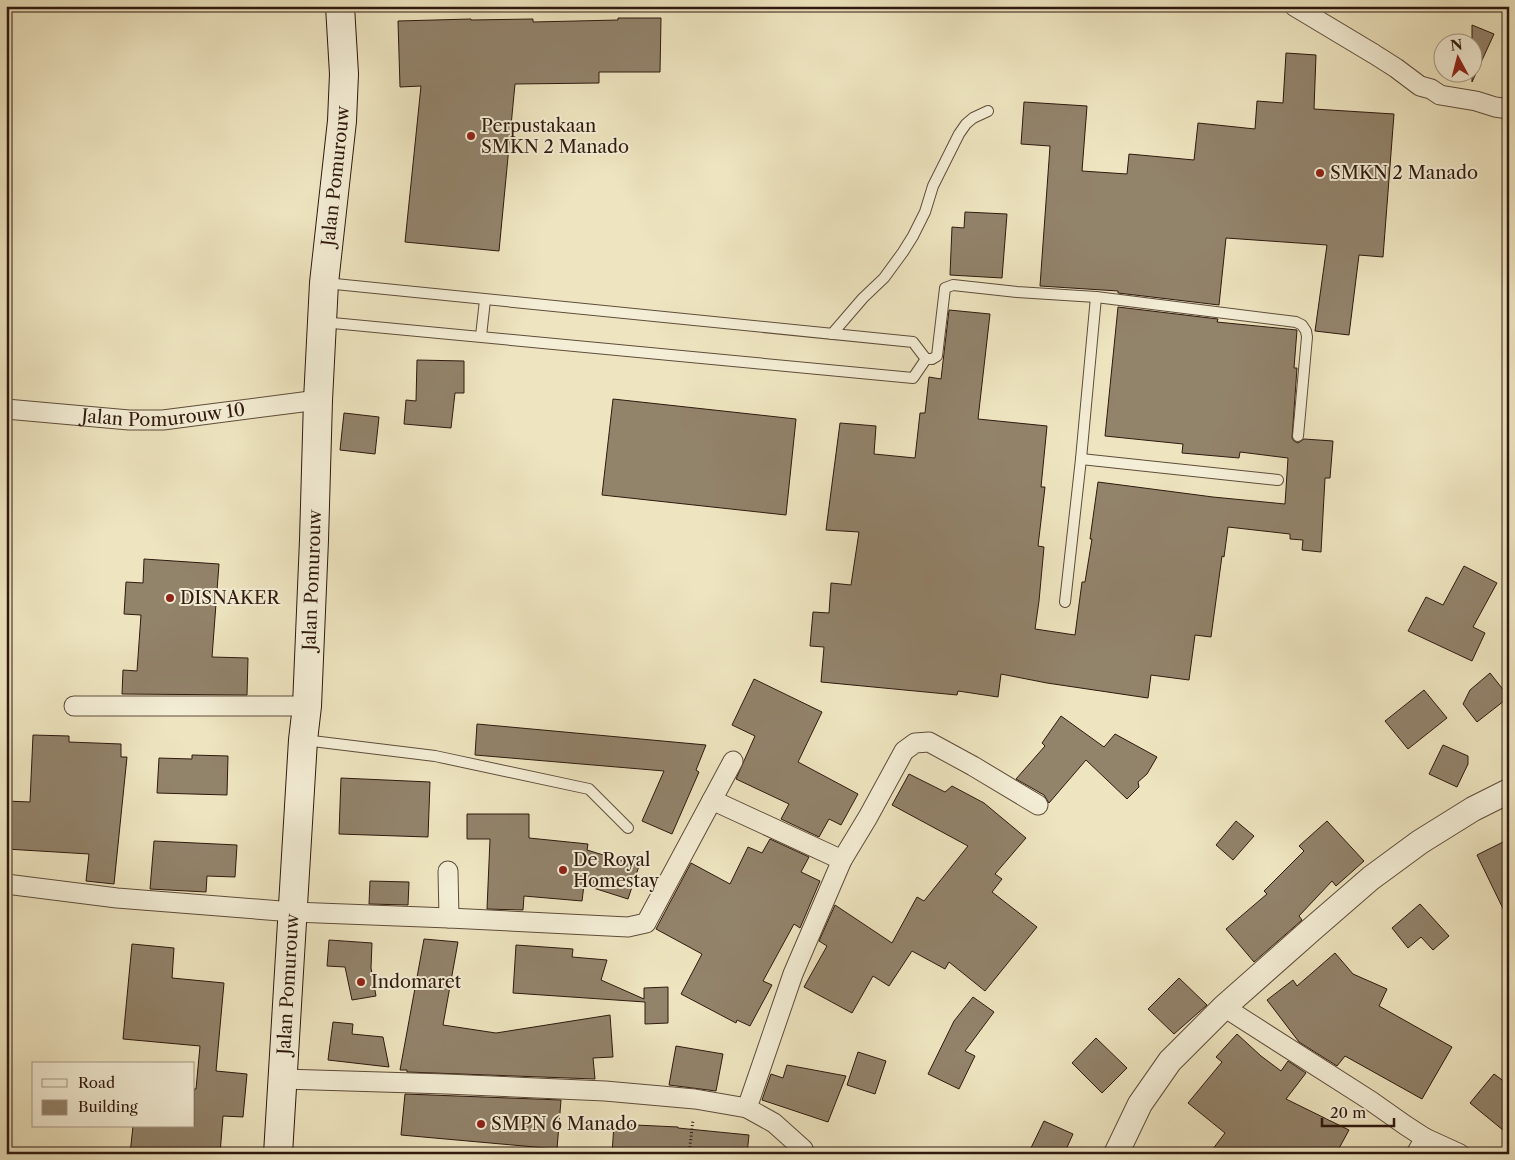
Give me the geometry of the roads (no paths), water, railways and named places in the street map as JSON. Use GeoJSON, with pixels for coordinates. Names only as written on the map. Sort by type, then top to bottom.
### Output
{"type":"FeatureCollection","features":[{"type":"Feature","properties":{"kind":"main road","name":"Jalan Pomurouw"},"geometry":{"type":"LineString","coordinates":[[278,1154],[303,740],[307,706],[324,283],[342,121],[344,74],[340,6]]}},
{"type":"Feature","properties":{"kind":"street"},"geometry":{"type":"LineString","coordinates":[[1294,6],[1374,54],[1420,86],[1431,89],[1440,95],[1509,109]]}},
{"type":"Feature","properties":{"kind":"street","name":"Jalan Pomurouw 10"},"geometry":{"type":"LineString","coordinates":[[6,409],[129,420],[163,420],[318,400]]}},
{"type":"Feature","properties":{"kind":"street"},"geometry":{"type":"LineString","coordinates":[[74,706],[307,706]]}},
{"type":"Feature","properties":{"kind":"street"},"geometry":{"type":"LineString","coordinates":[[747,1108],[793,974],[842,860],[904,751],[915,743],[929,742],[1038,805]]}},
{"type":"Feature","properties":{"kind":"street"},"geometry":{"type":"LineString","coordinates":[[6,884],[117,898],[293,912],[628,927],[646,923],[733,761]]}},
{"type":"Feature","properties":{"kind":"street"},"geometry":{"type":"LineString","coordinates":[[1116,1154],[1140,1104],[1170,1061],[1224,1007],[1378,873],[1420,842],[1473,809],[1509,791]]}},
{"type":"Feature","properties":{"kind":"street"},"geometry":{"type":"LineString","coordinates":[[712,800],[842,860]]}},
{"type":"Feature","properties":{"kind":"street"},"geometry":{"type":"LineString","coordinates":[[448,871],[449,918]]}},
{"type":"Feature","properties":{"kind":"street"},"geometry":{"type":"LineString","coordinates":[[1224,1007],[1370,1101],[1416,1138],[1460,1154]]}},
{"type":"Feature","properties":{"kind":"street"},"geometry":{"type":"LineString","coordinates":[[282,1078],[605,1092],[695,1099],[747,1108],[774,1123],[803,1149],[805,1154]]}},
{"type":"Feature","properties":{"kind":"lane"},"geometry":{"type":"LineString","coordinates":[[832,334],[844,318],[884,278],[903,252],[925,212],[933,186],[966,124],[973,118],[988,111]]}},
{"type":"Feature","properties":{"kind":"lane"},"geometry":{"type":"LineString","coordinates":[[324,283],[913,342],[926,359]]}},
{"type":"Feature","properties":{"kind":"lane"},"geometry":{"type":"LineString","coordinates":[[926,359],[932,359],[937,356],[944,292],[945,288],[953,285],[1017,292],[1096,297],[1296,322],[1302,324],[1306,330],[1307,337],[1298,436]]}},
{"type":"Feature","properties":{"kind":"lane"},"geometry":{"type":"LineString","coordinates":[[1065,602],[1096,297]]}},
{"type":"Feature","properties":{"kind":"lane"},"geometry":{"type":"LineString","coordinates":[[480,336],[485,300]]}},
{"type":"Feature","properties":{"kind":"lane"},"geometry":{"type":"LineString","coordinates":[[322,322],[913,378],[926,359]]}},
{"type":"Feature","properties":{"kind":"lane"},"geometry":{"type":"LineString","coordinates":[[1081,459],[1278,480]]}},
{"type":"Feature","properties":{"kind":"lane"},"geometry":{"type":"LineString","coordinates":[[303,740],[435,756],[590,789],[628,828]]}},
{"type":"Feature","properties":{"kind":"place","name":"Perpustakaan SMKN 2 Manado"},"geometry":{"type":"Point","coordinates":[471,136]}},
{"type":"Feature","properties":{"kind":"place","name":"SMKN 2 Manado"},"geometry":{"type":"Point","coordinates":[1320,173]}},
{"type":"Feature","properties":{"kind":"place","name":"DISNAKER"},"geometry":{"type":"Point","coordinates":[170,598]}},
{"type":"Feature","properties":{"kind":"place","name":"De Royal Homestay"},"geometry":{"type":"Point","coordinates":[563,870]}},
{"type":"Feature","properties":{"kind":"place","name":"Indomaret"},"geometry":{"type":"Point","coordinates":[361,982]}},
{"type":"Feature","properties":{"kind":"place","name":"SMPN 6 Manado"},"geometry":{"type":"Point","coordinates":[481,1124]}}]}
